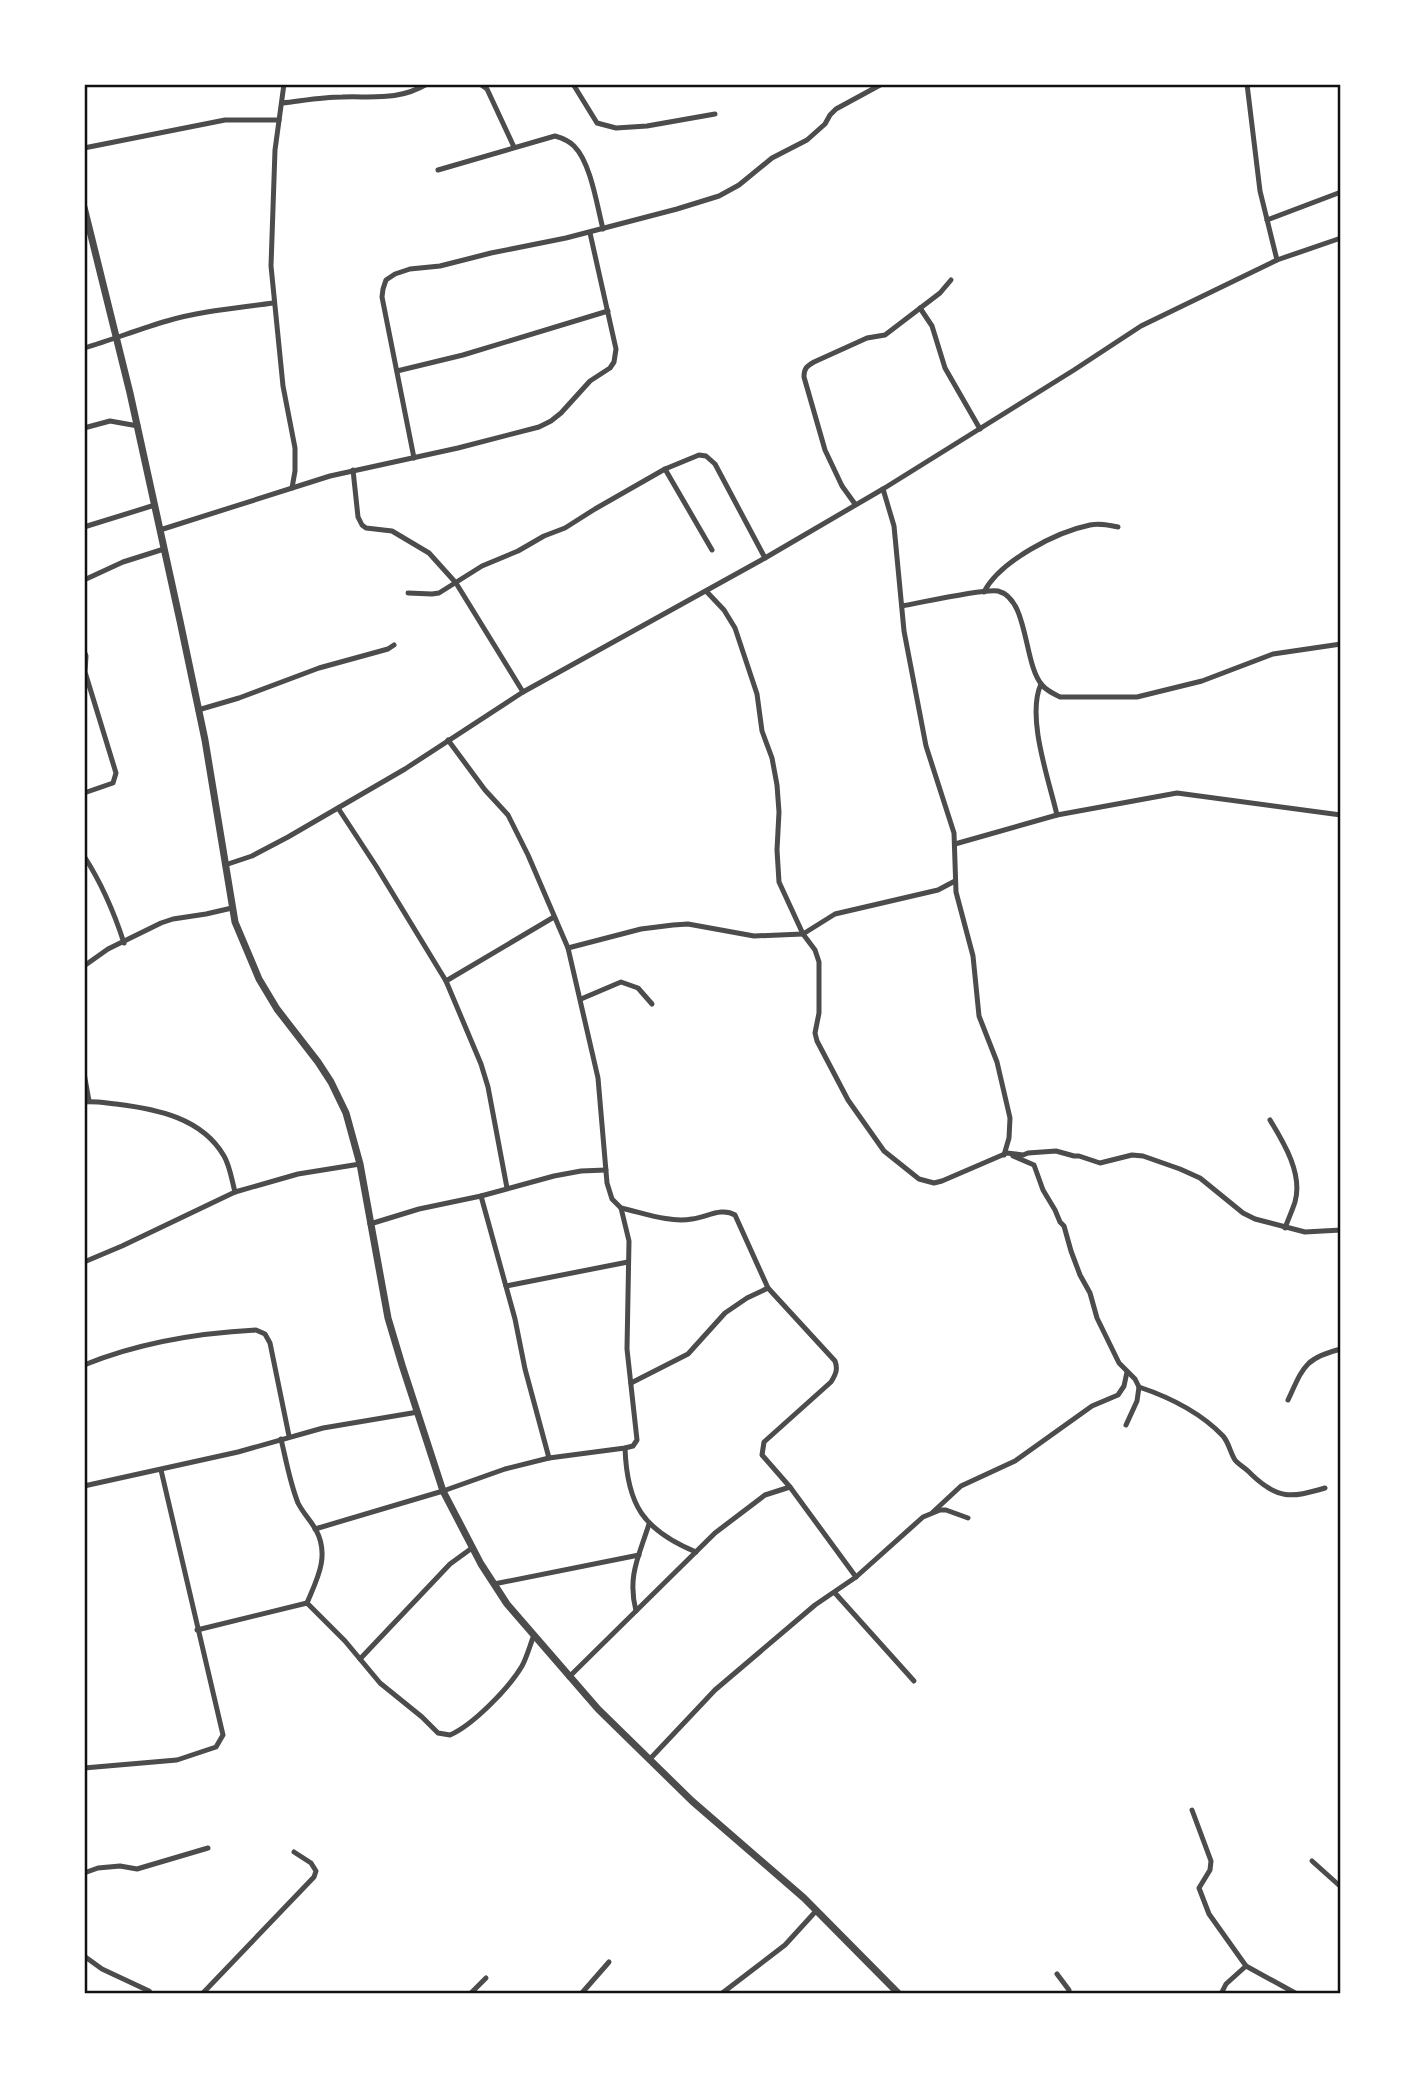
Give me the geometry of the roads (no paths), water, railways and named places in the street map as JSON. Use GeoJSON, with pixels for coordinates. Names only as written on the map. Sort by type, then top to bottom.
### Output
{"type":"FeatureCollection","features":[{"type":"Feature","properties":{"kind":"street"},"geometry":{"type":"LineString","coordinates":[[284,84],[275,150],[271,234],[274,303],[286,407],[296,459],[292,488]]}},
{"type":"Feature","properties":{"kind":"street"},"geometry":{"type":"LineString","coordinates":[[282,103],[339,97],[401,96],[427,84]]}},
{"type":"Feature","properties":{"kind":"street"},"geometry":{"type":"LineString","coordinates":[[480,84],[487,89],[514,147]]}},
{"type":"Feature","properties":{"kind":"street"},"geometry":{"type":"LineString","coordinates":[[573,84],[597,123],[616,128],[647,126],[715,114]]}},
{"type":"Feature","properties":{"kind":"street"},"geometry":{"type":"LineString","coordinates":[[414,458],[382,297],[386,281],[395,274],[410,269],[440,266],[590,233],[701,202],[730,191],[772,158],[807,140],[825,124],[836,109],[882,84]]}},
{"type":"Feature","properties":{"kind":"street"},"geometry":{"type":"LineString","coordinates":[[1247,84],[1260,191],[1277,260]]}},
{"type":"Feature","properties":{"kind":"street"},"geometry":{"type":"LineString","coordinates":[[84,148],[225,120],[279,120]]}},
{"type":"Feature","properties":{"kind":"street"},"geometry":{"type":"LineString","coordinates":[[438,170],[555,136],[564,139],[575,146],[585,163],[603,229]]}},
{"type":"Feature","properties":{"kind":"street"},"geometry":{"type":"LineString","coordinates":[[1267,220],[1341,192]]}},
{"type":"Feature","properties":{"kind":"street"},"geometry":{"type":"LineString","coordinates":[[84,207],[155,505],[198,709],[239,936],[259,979],[277,1009],[318,1062],[342,1104],[360,1164],[388,1318],[443,1491],[472,1548],[508,1604],[598,1709],[692,1801],[816,1910],[899,1994]]}},
{"type":"Feature","properties":{"kind":"street"},"geometry":{"type":"LineString","coordinates":[[160,530],[353,470],[414,458],[527,430],[551,421],[571,404],[582,388],[610,368],[614,362],[616,349],[590,233]]}},
{"type":"Feature","properties":{"kind":"street"},"geometry":{"type":"LineString","coordinates":[[225,865],[252,856],[338,808],[523,692],[765,558],[883,489],[1141,326],[1277,260],[1341,238]]}},
{"type":"Feature","properties":{"kind":"street"},"geometry":{"type":"LineString","coordinates":[[855,504],[842,486],[825,450],[804,370],[814,362],[848,346],[867,338],[885,335],[944,289],[951,280]]}},
{"type":"Feature","properties":{"kind":"street"},"geometry":{"type":"LineString","coordinates":[[84,348],[190,315],[274,303]]}},
{"type":"Feature","properties":{"kind":"street"},"geometry":{"type":"LineString","coordinates":[[920,308],[932,326],[945,368],[980,429]]}},
{"type":"Feature","properties":{"kind":"street"},"geometry":{"type":"LineString","coordinates":[[397,371],[463,355],[608,311]]}},
{"type":"Feature","properties":{"kind":"street"},"geometry":{"type":"LineString","coordinates":[[84,428],[110,421],[138,426]]}},
{"type":"Feature","properties":{"kind":"street"},"geometry":{"type":"LineString","coordinates":[[408,593],[432,594],[456,583],[482,566],[565,528],[665,470],[699,455],[711,459],[765,558]]}},
{"type":"Feature","properties":{"kind":"street"},"geometry":{"type":"LineString","coordinates":[[353,470],[358,517],[362,525],[366,528],[392,531],[426,550],[456,583],[523,692]]}},
{"type":"Feature","properties":{"kind":"street"},"geometry":{"type":"LineString","coordinates":[[665,470],[712,551]]}},
{"type":"Feature","properties":{"kind":"street"},"geometry":{"type":"LineString","coordinates":[[883,489],[894,526],[904,631],[926,746],[948,812],[955,844],[956,892],[973,956],[979,1016],[997,1062],[1010,1118],[1005,1154]]}},
{"type":"Feature","properties":{"kind":"street"},"geometry":{"type":"LineString","coordinates":[[84,527],[155,505]]}},
{"type":"Feature","properties":{"kind":"street"},"geometry":{"type":"LineString","coordinates":[[984,592],[989,582],[1016,559],[1055,537],[1091,525],[1118,527]]}},
{"type":"Feature","properties":{"kind":"street"},"geometry":{"type":"LineString","coordinates":[[84,580],[124,562],[164,549]]}},
{"type":"Feature","properties":{"kind":"street"},"geometry":{"type":"LineString","coordinates":[[706,591],[735,628],[757,694],[762,731],[772,758],[777,785],[779,882],[819,962],[819,1013],[815,1033],[817,1041],[848,1100],[884,1151],[919,1178],[934,1183],[1005,1154],[1056,1151],[1100,1163],[1132,1155],[1143,1156],[1180,1168],[1200,1178],[1255,1219],[1305,1232],[1341,1230]]}},
{"type":"Feature","properties":{"kind":"street"},"geometry":{"type":"LineString","coordinates":[[902,606],[984,592],[999,592],[1015,604],[1034,670],[1041,684],[1060,697],[1137,697],[1202,681],[1273,654],[1341,644]]}},
{"type":"Feature","properties":{"kind":"street"},"geometry":{"type":"LineString","coordinates":[[198,709],[239,698],[319,668],[394,645]]}},
{"type":"Feature","properties":{"kind":"street"},"geometry":{"type":"LineString","coordinates":[[84,651],[85,673],[116,773],[113,783],[84,793]]}},
{"type":"Feature","properties":{"kind":"street"},"geometry":{"type":"LineString","coordinates":[[1041,684],[1035,706],[1043,762],[1057,815]]}},
{"type":"Feature","properties":{"kind":"street"},"geometry":{"type":"LineString","coordinates":[[448,740],[485,790],[508,815],[568,948],[598,1078],[607,1183],[612,1199],[621,1208],[673,1221],[724,1211],[735,1215],[768,1288],[835,1361],[836,1374],[831,1382],[764,1442],[762,1455],[790,1487],[856,1577]]}},
{"type":"Feature","properties":{"kind":"street"},"geometry":{"type":"LineString","coordinates":[[955,844],[1057,815],[1177,793],[1341,816]]}},
{"type":"Feature","properties":{"kind":"street"},"geometry":{"type":"LineString","coordinates":[[338,808],[446,981],[488,1087],[508,1188]]}},
{"type":"Feature","properties":{"kind":"street"},"geometry":{"type":"LineString","coordinates":[[84,856],[99,879],[124,943]]}},
{"type":"Feature","properties":{"kind":"street"},"geometry":{"type":"LineString","coordinates":[[568,948],[641,929],[688,924],[754,936],[803,934],[835,914],[938,890],[955,881]]}},
{"type":"Feature","properties":{"kind":"street"},"geometry":{"type":"LineString","coordinates":[[84,967],[108,949],[145,930],[173,919],[232,908]]}},
{"type":"Feature","properties":{"kind":"street"},"geometry":{"type":"LineString","coordinates":[[446,981],[554,917]]}},
{"type":"Feature","properties":{"kind":"street"},"geometry":{"type":"LineString","coordinates":[[581,999],[621,982],[638,988],[652,1004]]}},
{"type":"Feature","properties":{"kind":"street"},"geometry":{"type":"LineString","coordinates":[[84,1073],[86,1101],[173,1115],[214,1142],[226,1158],[235,1192]]}},
{"type":"Feature","properties":{"kind":"street"},"geometry":{"type":"LineString","coordinates":[[1270,1120],[1295,1173],[1296,1196],[1285,1228]]}},
{"type":"Feature","properties":{"kind":"street"},"geometry":{"type":"LineString","coordinates":[[1005,1154],[1034,1165],[1043,1190],[1064,1226],[1097,1318],[1119,1363],[1139,1387],[1137,1401],[1126,1425]]}},
{"type":"Feature","properties":{"kind":"street"},"geometry":{"type":"LineString","coordinates":[[84,1262],[235,1192],[298,1174],[360,1164]]}},
{"type":"Feature","properties":{"kind":"street"},"geometry":{"type":"LineString","coordinates":[[370,1224],[419,1209],[581,1171],[606,1170]]}},
{"type":"Feature","properties":{"kind":"street"},"geometry":{"type":"LineString","coordinates":[[481,1196],[549,1458]]}},
{"type":"Feature","properties":{"kind":"street"},"geometry":{"type":"LineString","coordinates":[[316,1529],[443,1491],[495,1472],[549,1458],[633,1446],[638,1440],[627,1349],[629,1241],[621,1208]]}},
{"type":"Feature","properties":{"kind":"street"},"geometry":{"type":"LineString","coordinates":[[506,1286],[628,1262]]}},
{"type":"Feature","properties":{"kind":"street"},"geometry":{"type":"LineString","coordinates":[[631,1383],[688,1354],[725,1313],[768,1288]]}},
{"type":"Feature","properties":{"kind":"street"},"geometry":{"type":"LineString","coordinates":[[84,1366],[134,1348],[187,1337],[257,1330],[265,1334],[270,1343],[289,1436]]}},
{"type":"Feature","properties":{"kind":"street"},"geometry":{"type":"LineString","coordinates":[[1288,1401],[1302,1371],[1310,1361],[1341,1349]]}},
{"type":"Feature","properties":{"kind":"street"},"geometry":{"type":"LineString","coordinates":[[649,1760],[715,1690],[815,1605],[856,1577],[961,1486],[1015,1461],[1092,1406],[1118,1395],[1124,1386],[1127,1371]]}},
{"type":"Feature","properties":{"kind":"street"},"geometry":{"type":"LineString","coordinates":[[1139,1387],[1175,1402],[1210,1425],[1224,1437],[1236,1461],[1274,1493],[1305,1494],[1325,1488]]}},
{"type":"Feature","properties":{"kind":"street"},"geometry":{"type":"LineString","coordinates":[[84,1486],[238,1452],[323,1428],[418,1412]]}},
{"type":"Feature","properties":{"kind":"street"},"geometry":{"type":"LineString","coordinates":[[197,1630],[307,1603],[317,1583],[323,1561],[316,1529],[299,1504],[281,1439]]}},
{"type":"Feature","properties":{"kind":"street"},"geometry":{"type":"LineString","coordinates":[[625,1448],[627,1477],[649,1524],[674,1543],[696,1552]]}},
{"type":"Feature","properties":{"kind":"street"},"geometry":{"type":"LineString","coordinates":[[84,1768],[177,1760],[206,1751],[219,1743],[222,1730],[161,1470]]}},
{"type":"Feature","properties":{"kind":"street"},"geometry":{"type":"LineString","coordinates":[[569,1677],[715,1533],[765,1495],[790,1487]]}},
{"type":"Feature","properties":{"kind":"street"},"geometry":{"type":"LineString","coordinates":[[933,1512],[946,1510],[968,1518]]}},
{"type":"Feature","properties":{"kind":"street"},"geometry":{"type":"LineString","coordinates":[[636,1611],[632,1594],[632,1574],[649,1524]]}},
{"type":"Feature","properties":{"kind":"street"},"geometry":{"type":"LineString","coordinates":[[360,1659],[450,1564],[472,1548]]}},
{"type":"Feature","properties":{"kind":"street"},"geometry":{"type":"LineString","coordinates":[[494,1584],[639,1555]]}},
{"type":"Feature","properties":{"kind":"street"},"geometry":{"type":"LineString","coordinates":[[835,1593],[914,1681]]}},
{"type":"Feature","properties":{"kind":"street"},"geometry":{"type":"LineString","coordinates":[[307,1603],[332,1627],[380,1683],[438,1733],[450,1735],[470,1723],[497,1696],[522,1666],[534,1635]]}},
{"type":"Feature","properties":{"kind":"street"},"geometry":{"type":"LineString","coordinates":[[1192,1810],[1211,1861],[1210,1870],[1199,1888],[1209,1914],[1245,1965],[1297,1994]]}},
{"type":"Feature","properties":{"kind":"street"},"geometry":{"type":"LineString","coordinates":[[84,1873],[99,1868],[137,1869],[208,1848]]}},
{"type":"Feature","properties":{"kind":"street"},"geometry":{"type":"LineString","coordinates":[[202,1994],[314,1877],[316,1871],[311,1863],[294,1852]]}},
{"type":"Feature","properties":{"kind":"street"},"geometry":{"type":"LineString","coordinates":[[1312,1861],[1341,1887]]}},
{"type":"Feature","properties":{"kind":"street"},"geometry":{"type":"LineString","coordinates":[[721,1994],[785,1945],[816,1910]]}},
{"type":"Feature","properties":{"kind":"street"},"geometry":{"type":"LineString","coordinates":[[84,1956],[102,1969],[151,1994]]}},
{"type":"Feature","properties":{"kind":"street"},"geometry":{"type":"LineString","coordinates":[[581,1994],[609,1962]]}},
{"type":"Feature","properties":{"kind":"street"},"geometry":{"type":"LineString","coordinates":[[1221,1994],[1226,1984],[1245,1965]]}},
{"type":"Feature","properties":{"kind":"street"},"geometry":{"type":"LineString","coordinates":[[1057,1974],[1069,1994]]}},
{"type":"Feature","properties":{"kind":"street"},"geometry":{"type":"LineString","coordinates":[[470,1994],[486,1978]]}}]}
